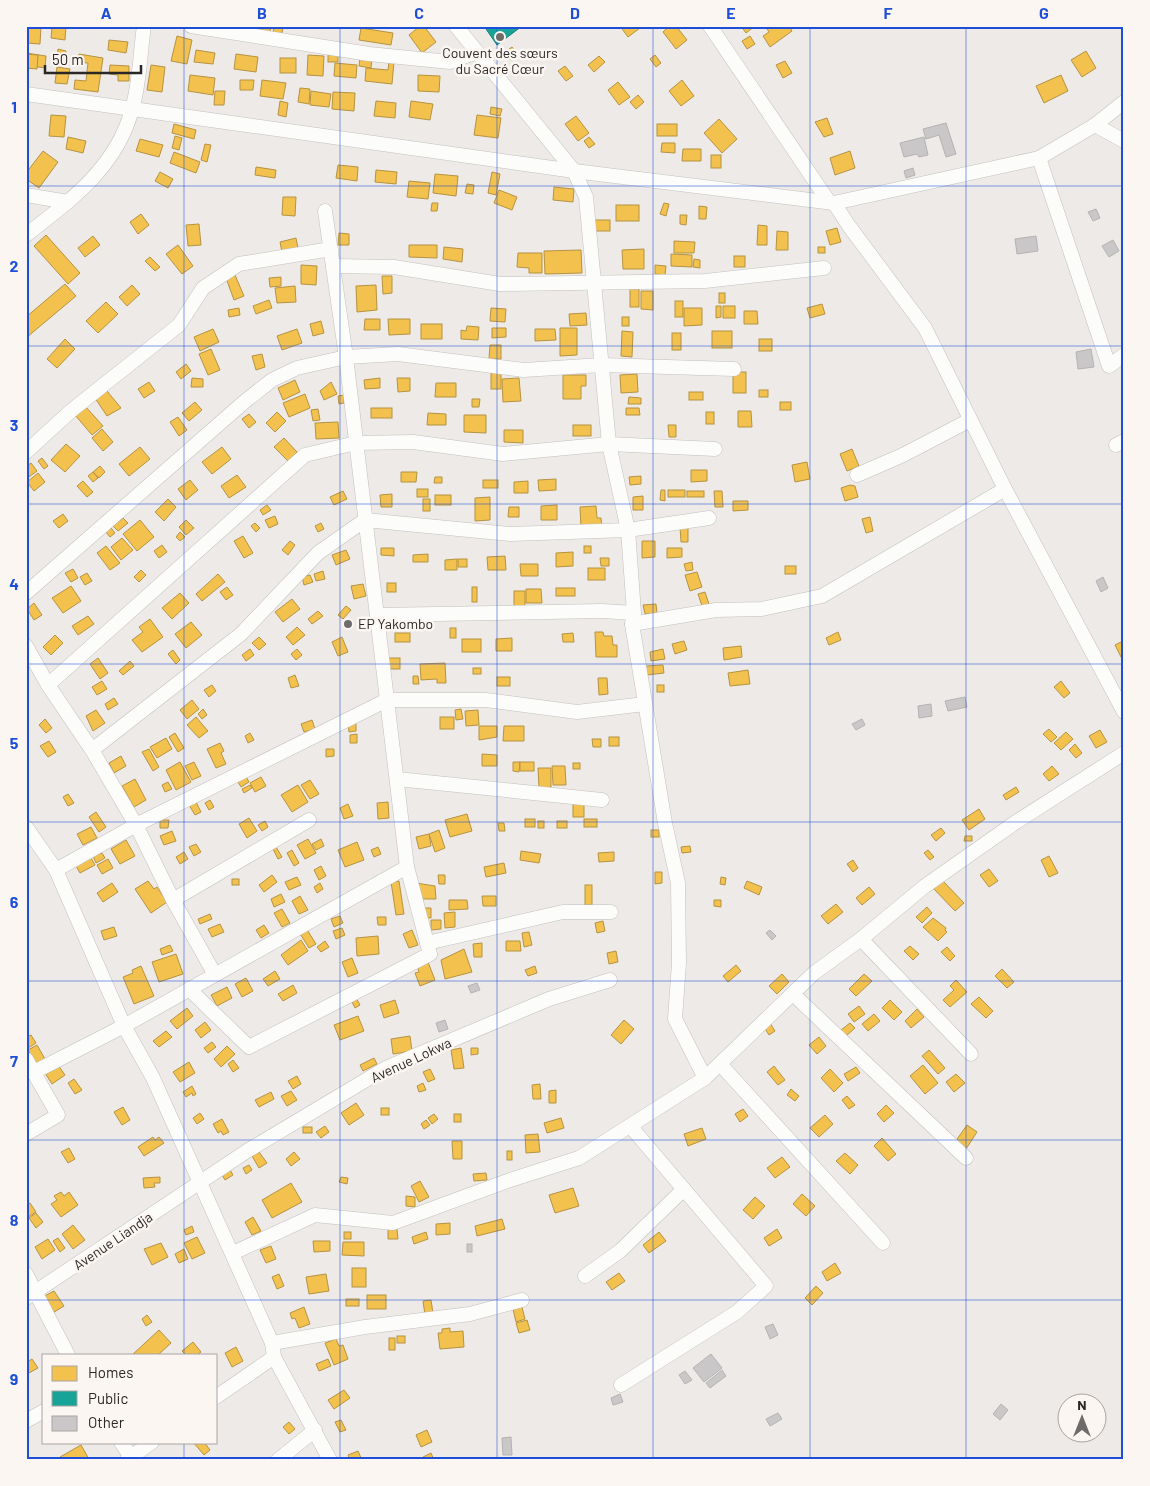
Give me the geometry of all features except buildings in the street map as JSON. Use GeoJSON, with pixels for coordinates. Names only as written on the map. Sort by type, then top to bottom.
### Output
{"type":"FeatureCollection","features":[{"type":"Feature","properties":{"kind":"street"},"geometry":{"type":"LineString","coordinates":[[26,235],[96,177],[114,154],[132,110],[144,26]]}},
{"type":"Feature","properties":{"kind":"street"},"geometry":{"type":"LineString","coordinates":[[191,26],[369,54],[450,62],[477,52]]}},
{"type":"Feature","properties":{"kind":"street"},"geometry":{"type":"LineString","coordinates":[[456,26],[574,171],[586,198],[609,444],[628,530],[633,618],[644,704],[665,823],[678,883],[679,963],[675,1020],[705,1078]]}},
{"type":"Feature","properties":{"kind":"street"},"geometry":{"type":"LineString","coordinates":[[710,26],[848,226],[925,328],[1005,489],[1124,712]]}},
{"type":"Feature","properties":{"kind":"street"},"geometry":{"type":"LineString","coordinates":[[26,94],[574,171],[832,203],[1038,158],[1095,125],[1124,102]]}},
{"type":"Feature","properties":{"kind":"street"},"geometry":{"type":"LineString","coordinates":[[1095,125],[1124,141]]}},
{"type":"Feature","properties":{"kind":"street"},"geometry":{"type":"LineString","coordinates":[[1038,158],[1109,366],[1124,355]]}},
{"type":"Feature","properties":{"kind":"street"},"geometry":{"type":"LineString","coordinates":[[26,194],[68,202]]}},
{"type":"Feature","properties":{"kind":"street"},"geometry":{"type":"LineString","coordinates":[[189,989],[249,1047],[430,954],[407,867],[346,357],[325,211]]}},
{"type":"Feature","properties":{"kind":"street"},"geometry":{"type":"LineString","coordinates":[[26,452],[72,410],[179,325],[203,288],[238,264],[330,249]]}},
{"type":"Feature","properties":{"kind":"street"},"geometry":{"type":"LineString","coordinates":[[333,266],[394,267],[500,284],[705,281],[824,268]]}},
{"type":"Feature","properties":{"kind":"street"},"geometry":{"type":"LineString","coordinates":[[26,593],[243,403],[272,380],[298,368],[346,357],[398,354],[524,370],[601,365],[734,369]]}},
{"type":"Feature","properties":{"kind":"street"},"geometry":{"type":"LineString","coordinates":[[857,475],[903,455],[970,420]]}},
{"type":"Feature","properties":{"kind":"street"},"geometry":{"type":"LineString","coordinates":[[48,685],[304,455],[356,443],[413,442],[503,454],[609,444],[715,449]]}},
{"type":"Feature","properties":{"kind":"street"},"geometry":{"type":"LineString","coordinates":[[377,615],[602,611],[633,618],[716,610],[762,609],[822,596],[1005,489]]}},
{"type":"Feature","properties":{"kind":"street"},"geometry":{"type":"LineString","coordinates":[[92,750],[241,634],[318,553],[365,520],[510,534],[628,530],[709,518]]}},
{"type":"Feature","properties":{"kind":"street"},"geometry":{"type":"LineString","coordinates":[[26,646],[48,685],[92,750],[136,825],[214,973]]}},
{"type":"Feature","properties":{"kind":"street"},"geometry":{"type":"LineString","coordinates":[[56,870],[136,825],[387,700],[486,700],[577,712],[644,704]]}},
{"type":"Feature","properties":{"kind":"street"},"geometry":{"type":"LineString","coordinates":[[233,1253],[314,1215],[393,1222],[510,1180],[579,1158],[705,1078],[814,973],[861,939],[925,886],[1016,822],[1124,753]]}},
{"type":"Feature","properties":{"kind":"street"},"geometry":{"type":"LineString","coordinates":[[397,779],[602,800]]}},
{"type":"Feature","properties":{"kind":"street"},"geometry":{"type":"LineString","coordinates":[[174,900],[309,820]]}},
{"type":"Feature","properties":{"kind":"street"},"geometry":{"type":"LineString","coordinates":[[26,827],[56,870],[124,1026],[153,1078],[233,1253],[273,1350],[330,1460]]}},
{"type":"Feature","properties":{"kind":"street"},"geometry":{"type":"LineString","coordinates":[[34,1072],[124,1026],[214,973],[407,867]]}},
{"type":"Feature","properties":{"kind":"street"},"geometry":{"type":"LineString","coordinates":[[427,943],[562,912],[611,912]]}},
{"type":"Feature","properties":{"kind":"street"},"geometry":{"type":"LineString","coordinates":[[861,939],[971,1054]]}},
{"type":"Feature","properties":{"kind":"street","name":"Avenue Lokwa"},"geometry":{"type":"LineString","coordinates":[[199,1182],[386,1068],[549,999],[610,980]]}},
{"type":"Feature","properties":{"kind":"street"},"geometry":{"type":"LineString","coordinates":[[794,994],[966,1158]]}},
{"type":"Feature","properties":{"kind":"street"},"geometry":{"type":"LineString","coordinates":[[26,1060],[58,1115],[26,1134]]}},
{"type":"Feature","properties":{"kind":"street"},"geometry":{"type":"LineString","coordinates":[[720,1064],[883,1243]]}},
{"type":"Feature","properties":{"kind":"street"},"geometry":{"type":"LineString","coordinates":[[621,1385],[736,1312],[766,1286],[631,1126]]}},
{"type":"Feature","properties":{"kind":"street","name":"Avenue Liandja"},"geometry":{"type":"LineString","coordinates":[[31,1295],[199,1182]]}},
{"type":"Feature","properties":{"kind":"street"},"geometry":{"type":"LineString","coordinates":[[584,1276],[620,1251],[684,1189]]}},
{"type":"Feature","properties":{"kind":"street"},"geometry":{"type":"LineString","coordinates":[[26,1274],[31,1295],[67,1354]]}},
{"type":"Feature","properties":{"kind":"street"},"geometry":{"type":"LineString","coordinates":[[218,1395],[273,1350],[365,1327],[470,1314],[522,1300]]}},
{"type":"Feature","properties":{"kind":"street"},"geometry":{"type":"LineString","coordinates":[[26,1421],[42,1412]]}},
{"type":"Feature","properties":{"kind":"street"},"geometry":{"type":"LineString","coordinates":[[278,1460],[315,1430]]}},
{"type":"Feature","properties":{"kind":"street"},"geometry":{"type":"LineString","coordinates":[[123,1444],[129,1458],[149,1444]]}},
{"type":"Feature","properties":{"kind":"place","name":"Couvent des sœurs du Sacré Cœur"},"geometry":{"type":"Point","coordinates":[500,37]}},
{"type":"Feature","properties":{"kind":"place","name":"EP Yakombo"},"geometry":{"type":"Point","coordinates":[348,624]}}]}
